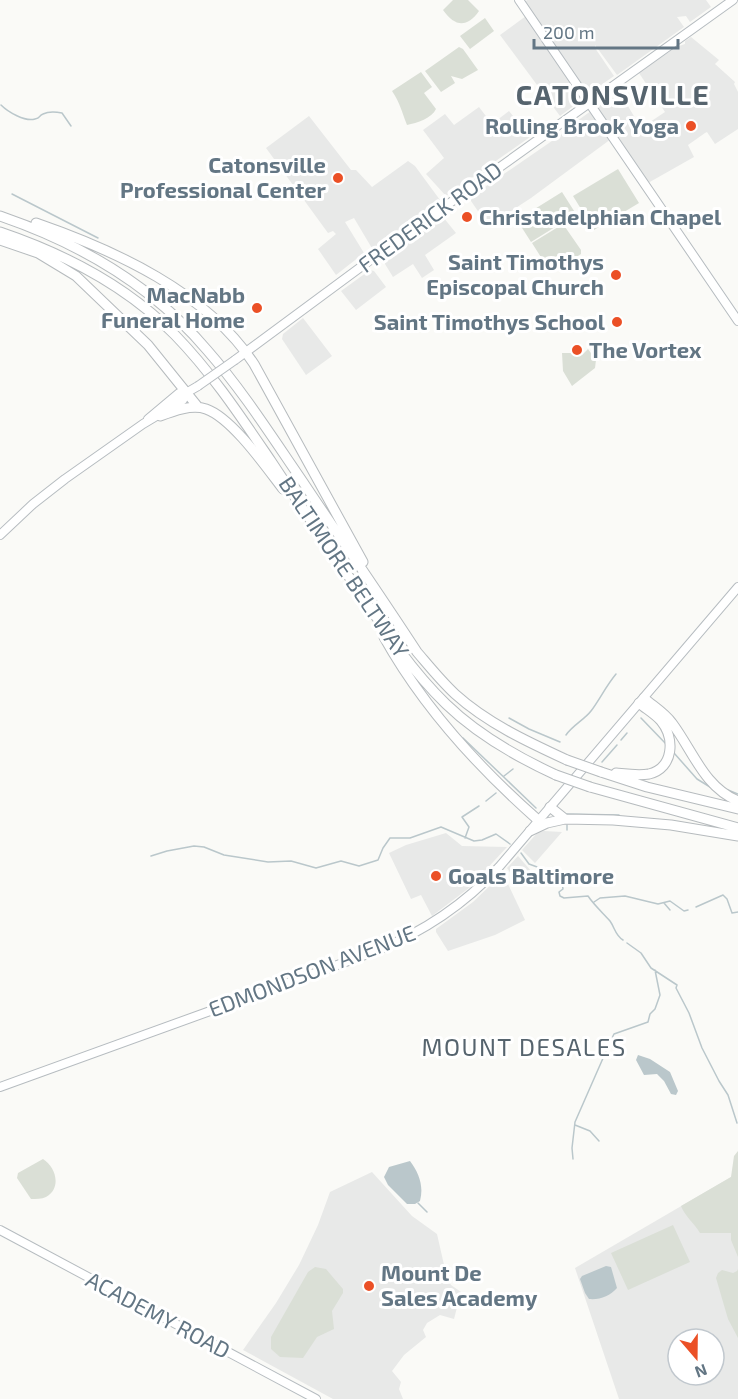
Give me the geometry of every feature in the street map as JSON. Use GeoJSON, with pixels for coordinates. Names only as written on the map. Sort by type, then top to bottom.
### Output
{"type":"FeatureCollection","features":[{"type":"Feature","properties":{"kind":"highway"},"geometry":{"type":"LineString","coordinates":[[0,215],[23,218],[72,236],[151,274],[203,309],[246,352],[387,606]]}},
{"type":"Feature","properties":{"kind":"highway","name":"BALTIMORE BELTWAY"},"geometry":{"type":"LineString","coordinates":[[0,215],[47,233],[95,257],[141,288],[183,324],[206,348],[249,402],[417,652],[456,695],[519,737],[567,760],[647,787],[738,810]]}},
{"type":"Feature","properties":{"kind":"highway","name":"BALTIMORE BELTWAY"},"geometry":{"type":"LineString","coordinates":[[0,232],[43,248],[89,270],[133,298],[174,333],[220,386],[407,660],[448,705],[468,722],[510,752],[556,775],[590,788],[738,828]]}},
{"type":"Feature","properties":{"kind":"highway"},"geometry":{"type":"LineString","coordinates":[[0,240],[38,254],[76,276],[148,345],[198,407],[213,413],[242,438],[332,552]]}},
{"type":"Feature","properties":{"kind":"highway"},"geometry":{"type":"LineString","coordinates":[[160,416],[198,407]]}},
{"type":"Feature","properties":{"kind":"highway"},"geometry":{"type":"LineString","coordinates":[[356,588],[390,649],[436,712],[494,780],[538,820]]}},
{"type":"Feature","properties":{"kind":"highway"},"geometry":{"type":"LineString","coordinates":[[601,772],[652,773],[666,761],[671,750],[670,736],[660,720],[641,701]]}},
{"type":"Feature","properties":{"kind":"highway"},"geometry":{"type":"LineString","coordinates":[[641,701],[670,720],[707,777],[720,791],[738,801]]}},
{"type":"Feature","properties":{"kind":"highway"},"geometry":{"type":"LineString","coordinates":[[550,807],[565,819]]}},
{"type":"Feature","properties":{"kind":"highway"},"geometry":{"type":"LineString","coordinates":[[530,831],[547,823],[565,819],[613,820],[671,825],[738,836]]}},
{"type":"Feature","properties":{"kind":"main road"},"geometry":{"type":"LineString","coordinates":[[519,0],[738,321]]}},
{"type":"Feature","properties":{"kind":"main road","name":"FREDERICK ROAD"},"geometry":{"type":"LineString","coordinates":[[0,535],[57,485],[143,424],[172,398],[198,386],[235,360],[373,258],[733,0]]}},
{"type":"Feature","properties":{"kind":"main road","name":"FREDERICK ROAD"},"geometry":{"type":"LineString","coordinates":[[143,424],[160,416],[183,400],[186,393]]}},
{"type":"Feature","properties":{"kind":"main road"},"geometry":{"type":"LineString","coordinates":[[160,416],[172,398]]}},
{"type":"Feature","properties":{"kind":"main road","name":"EDMONDSON AVENUE"},"geometry":{"type":"LineString","coordinates":[[0,1087],[376,951],[406,938],[441,918],[488,879],[738,587]]}},
{"type":"Feature","properties":{"kind":"main road","name":"ACADEMY ROAD"},"geometry":{"type":"LineString","coordinates":[[0,1230],[316,1399]]}},
{"type":"Feature","properties":{"kind":"shaded area"},"geometry":{"type":"Polygon","coordinates":[[[453,0],[468,0],[479,11],[466,23],[456,22],[443,10],[453,0]]]}},
{"type":"Feature","properties":{"kind":"shaded area"},"geometry":{"type":"Polygon","coordinates":[[[527,0],[706,0],[711,7],[690,22],[686,16],[677,17],[684,27],[617,75],[595,45],[614,76],[588,94],[524,3],[527,0]]]}},
{"type":"Feature","properties":{"kind":"shaded area"},"geometry":{"type":"Polygon","coordinates":[[[526,16],[583,99],[560,116],[500,35],[526,16]]]}},
{"type":"Feature","properties":{"kind":"shaded area"},"geometry":{"type":"Polygon","coordinates":[[[485,18],[494,31],[470,49],[460,36],[485,18]]]}},
{"type":"Feature","properties":{"kind":"shaded area"},"geometry":{"type":"Polygon","coordinates":[[[691,37],[719,60],[715,64],[735,82],[738,92],[738,129],[715,144],[707,132],[705,133],[688,145],[694,157],[648,183],[597,107],[617,96],[616,93],[619,91],[641,128],[665,112],[639,73],[676,47],[685,44],[685,41],[691,37]]]}},
{"type":"Feature","properties":{"kind":"shaded area"},"geometry":{"type":"Polygon","coordinates":[[[459,47],[463,49],[478,70],[462,79],[451,76],[455,83],[441,92],[425,71],[459,47]]]}},
{"type":"Feature","properties":{"kind":"shaded area"},"geometry":{"type":"Polygon","coordinates":[[[421,72],[432,87],[424,93],[436,109],[428,117],[407,125],[392,91],[421,72]]]}},
{"type":"Feature","properties":{"kind":"shaded area"},"geometry":{"type":"Polygon","coordinates":[[[479,107],[492,124],[509,111],[530,137],[446,196],[426,174],[444,158],[423,130],[445,114],[454,125],[479,107]]]}},
{"type":"Feature","properties":{"kind":"shaded area"},"geometry":{"type":"Polygon","coordinates":[[[591,111],[611,139],[531,198],[488,226],[469,198],[578,123],[577,121],[591,111]]]}},
{"type":"Feature","properties":{"kind":"shaded area"},"geometry":{"type":"Polygon","coordinates":[[[309,116],[351,170],[356,170],[372,187],[408,161],[415,166],[440,200],[373,250],[354,218],[345,222],[364,253],[336,275],[318,249],[336,234],[333,231],[328,233],[266,148],[309,116]]]}},
{"type":"Feature","properties":{"kind":"shaded area"},"geometry":{"type":"Polygon","coordinates":[[[618,169],[639,203],[594,230],[573,196],[618,169]]]}},
{"type":"Feature","properties":{"kind":"shaded area"},"geometry":{"type":"Polygon","coordinates":[[[562,192],[576,214],[531,242],[517,220],[562,192]]]}},
{"type":"Feature","properties":{"kind":"shaded area"},"geometry":{"type":"Polygon","coordinates":[[[443,217],[456,233],[425,255],[434,270],[422,278],[413,264],[393,277],[385,264],[385,259],[443,217]]]}},
{"type":"Feature","properties":{"kind":"shaded area"},"geometry":{"type":"Polygon","coordinates":[[[563,224],[581,250],[581,254],[551,273],[532,243],[563,224]]]}},
{"type":"Feature","properties":{"kind":"shaded area"},"geometry":{"type":"Polygon","coordinates":[[[370,270],[374,271],[386,287],[356,310],[341,291],[370,270]]]}},
{"type":"Feature","properties":{"kind":"shaded area"},"geometry":{"type":"Polygon","coordinates":[[[303,318],[332,356],[306,375],[282,339],[283,334],[303,318]]]}},
{"type":"Feature","properties":{"kind":"shaded area"},"geometry":{"type":"Polygon","coordinates":[[[588,349],[596,360],[595,368],[572,386],[563,371],[562,353],[582,355],[588,349]]]}},
{"type":"Feature","properties":{"kind":"shaded area"},"geometry":{"type":"Polygon","coordinates":[[[538,832],[562,832],[535,863],[522,850],[538,832]]]}},
{"type":"Feature","properties":{"kind":"shaded area"},"geometry":{"type":"Polygon","coordinates":[[[446,833],[462,846],[507,847],[469,888],[432,916],[421,895],[411,899],[389,853],[406,845],[446,833]]]}},
{"type":"Feature","properties":{"kind":"shaded area"},"geometry":{"type":"Polygon","coordinates":[[[518,856],[532,872],[518,884],[507,868],[518,856]]]}},
{"type":"Feature","properties":{"kind":"shaded area"},"geometry":{"type":"Polygon","coordinates":[[[501,875],[508,884],[525,920],[495,935],[448,951],[436,929],[473,902],[501,875]]]}},
{"type":"Feature","properties":{"kind":"shaded area"},"geometry":{"type":"Polygon","coordinates":[[[638,1055],[650,1059],[670,1072],[678,1091],[676,1095],[671,1094],[657,1074],[644,1075],[636,1060],[638,1055]]]}},
{"type":"Feature","properties":{"kind":"shaded area"},"geometry":{"type":"Polygon","coordinates":[[[738,1151],[738,1257],[731,1240],[731,1233],[700,1233],[681,1206],[731,1177],[734,1156],[738,1151]]]}},
{"type":"Feature","properties":{"kind":"shaded area"},"geometry":{"type":"Polygon","coordinates":[[[43,1159],[54,1172],[56,1183],[46,1197],[31,1199],[17,1178],[18,1173],[43,1159]]]}},
{"type":"Feature","properties":{"kind":"shaded area"},"geometry":{"type":"Polygon","coordinates":[[[410,1161],[421,1185],[420,1201],[415,1204],[407,1204],[388,1185],[384,1177],[389,1167],[410,1161]]]}},
{"type":"Feature","properties":{"kind":"shaded area","name":"Mount De Sales Academy"},"geometry":{"type":"Polygon","coordinates":[[[372,1172],[412,1216],[437,1234],[447,1278],[451,1285],[461,1292],[454,1319],[440,1315],[427,1323],[423,1330],[426,1337],[404,1355],[392,1371],[401,1382],[399,1389],[403,1399],[333,1399],[243,1350],[299,1265],[318,1225],[330,1192],[372,1172]]]}},
{"type":"Feature","properties":{"kind":"shaded area"},"geometry":{"type":"Polygon","coordinates":[[[731,1177],[738,1190],[738,1399],[619,1399],[575,1268],[731,1177]]]}},
{"type":"Feature","properties":{"kind":"shaded area"},"geometry":{"type":"Polygon","coordinates":[[[673,1225],[690,1262],[628,1290],[611,1253],[673,1225]]]}},
{"type":"Feature","properties":{"kind":"shaded area"},"geometry":{"type":"Polygon","coordinates":[[[606,1266],[611,1267],[617,1288],[604,1297],[589,1299],[580,1279],[606,1266]]]}},
{"type":"Feature","properties":{"kind":"shaded area"},"geometry":{"type":"Polygon","coordinates":[[[315,1267],[326,1269],[343,1289],[332,1311],[334,1329],[317,1337],[303,1358],[280,1357],[271,1349],[271,1337],[308,1272],[315,1267]]]}},
{"type":"Feature","properties":{"kind":"shaded area"},"geometry":{"type":"Polygon","coordinates":[[[738,1269],[738,1338],[728,1319],[716,1278],[722,1270],[733,1273],[738,1269]]]}},
{"type":"Feature","properties":{"kind":"waterway"},"geometry":{"type":"LineString","coordinates":[[1,105],[12,113],[31,120],[48,112],[62,113],[71,126]]}},
{"type":"Feature","properties":{"kind":"waterway"},"geometry":{"type":"LineString","coordinates":[[12,194],[98,238]]}},
{"type":"Feature","properties":{"kind":"waterway"},"geometry":{"type":"LineString","coordinates":[[566,735],[591,711],[616,674]]}},
{"type":"Feature","properties":{"kind":"waterway"},"geometry":{"type":"LineString","coordinates":[[509,718],[560,742]]}},
{"type":"Feature","properties":{"kind":"waterway"},"geometry":{"type":"LineString","coordinates":[[641,718],[667,745]]}},
{"type":"Feature","properties":{"kind":"waterway"},"geometry":{"type":"LineString","coordinates":[[621,740],[627,733]]}},
{"type":"Feature","properties":{"kind":"waterway"},"geometry":{"type":"LineString","coordinates":[[463,738],[536,808]]}},
{"type":"Feature","properties":{"kind":"waterway"},"geometry":{"type":"LineString","coordinates":[[602,762],[617,745]]}},
{"type":"Feature","properties":{"kind":"waterway"},"geometry":{"type":"LineString","coordinates":[[674,753],[697,779],[710,787]]}},
{"type":"Feature","properties":{"kind":"waterway"},"geometry":{"type":"LineString","coordinates":[[504,776],[513,769]]}},
{"type":"Feature","properties":{"kind":"waterway"},"geometry":{"type":"LineString","coordinates":[[728,790],[738,794]]}},
{"type":"Feature","properties":{"kind":"waterway"},"geometry":{"type":"LineString","coordinates":[[486,801],[496,793]]}},
{"type":"Feature","properties":{"kind":"waterway"},"geometry":{"type":"LineString","coordinates":[[465,838],[469,827],[462,817],[479,806]]}},
{"type":"Feature","properties":{"kind":"waterway"},"geometry":{"type":"LineString","coordinates":[[567,814],[619,815]]}},
{"type":"Feature","properties":{"kind":"waterway"},"geometry":{"type":"LineString","coordinates":[[567,825],[567,830]]}},
{"type":"Feature","properties":{"kind":"waterway"},"geometry":{"type":"LineString","coordinates":[[151,856],[194,846],[204,847],[224,855],[268,862],[291,861],[316,868],[341,861],[359,866],[378,860],[390,838],[410,838],[441,827],[474,841],[496,834],[510,844]]}},
{"type":"Feature","properties":{"kind":"waterway"},"geometry":{"type":"LineString","coordinates":[[521,853],[529,864],[548,871],[562,883],[563,889],[559,892],[560,896],[564,898],[588,896],[623,940]]}},
{"type":"Feature","properties":{"kind":"waterway"},"geometry":{"type":"LineString","coordinates":[[696,907],[723,895],[732,913],[738,912]]}},
{"type":"Feature","properties":{"kind":"waterway"},"geometry":{"type":"LineString","coordinates":[[594,902],[600,898],[625,896],[658,904],[670,901],[684,911],[688,910]]}},
{"type":"Feature","properties":{"kind":"waterway"},"geometry":{"type":"LineString","coordinates":[[664,903],[670,910]]}},
{"type":"Feature","properties":{"kind":"waterway"},"geometry":{"type":"LineString","coordinates":[[627,943],[641,953],[651,968],[677,985],[676,988],[689,1013],[702,1048],[728,1095],[737,1123]]}},
{"type":"Feature","properties":{"kind":"waterway"},"geometry":{"type":"LineString","coordinates":[[573,1159],[575,1122],[614,1034],[648,1022],[650,1014],[655,1009],[660,995],[655,970]]}},
{"type":"Feature","properties":{"kind":"waterway"},"geometry":{"type":"LineString","coordinates":[[575,1125],[590,1131],[599,1141]]}},
{"type":"Feature","properties":{"kind":"waterway"},"geometry":{"type":"LineString","coordinates":[[418,1203],[427,1212]]}},
{"type":"Feature","properties":{"kind":"place","name":"Rolling Brook Yoga"},"geometry":{"type":"Point","coordinates":[691,126]}},
{"type":"Feature","properties":{"kind":"place","name":"Catonsville Professional Center"},"geometry":{"type":"Point","coordinates":[338,178]}},
{"type":"Feature","properties":{"kind":"place","name":"Christadelphian Chapel"},"geometry":{"type":"Point","coordinates":[467,217]}},
{"type":"Feature","properties":{"kind":"place","name":"Saint Timothys Episcopal Church"},"geometry":{"type":"Point","coordinates":[616,275]}},
{"type":"Feature","properties":{"kind":"place","name":"MacNabb Funeral Home"},"geometry":{"type":"Point","coordinates":[257,308]}},
{"type":"Feature","properties":{"kind":"place","name":"Saint Timothys School"},"geometry":{"type":"Point","coordinates":[617,322]}},
{"type":"Feature","properties":{"kind":"place","name":"The Vortex"},"geometry":{"type":"Point","coordinates":[577,350]}},
{"type":"Feature","properties":{"kind":"place","name":"Goals Baltimore"},"geometry":{"type":"Point","coordinates":[436,876]}},
{"type":"Feature","properties":{"kind":"place","name":"Mount De Sales Academy"},"geometry":{"type":"Point","coordinates":[369,1286]}},
{"type":"Feature","properties":{"kind":"district","name":"CATONSVILLE"},"geometry":{"type":"Point","coordinates":[613,95]}},
{"type":"Feature","properties":{"kind":"district","name":"MOUNT DESALES"},"geometry":{"type":"Point","coordinates":[524,1048]}}]}
